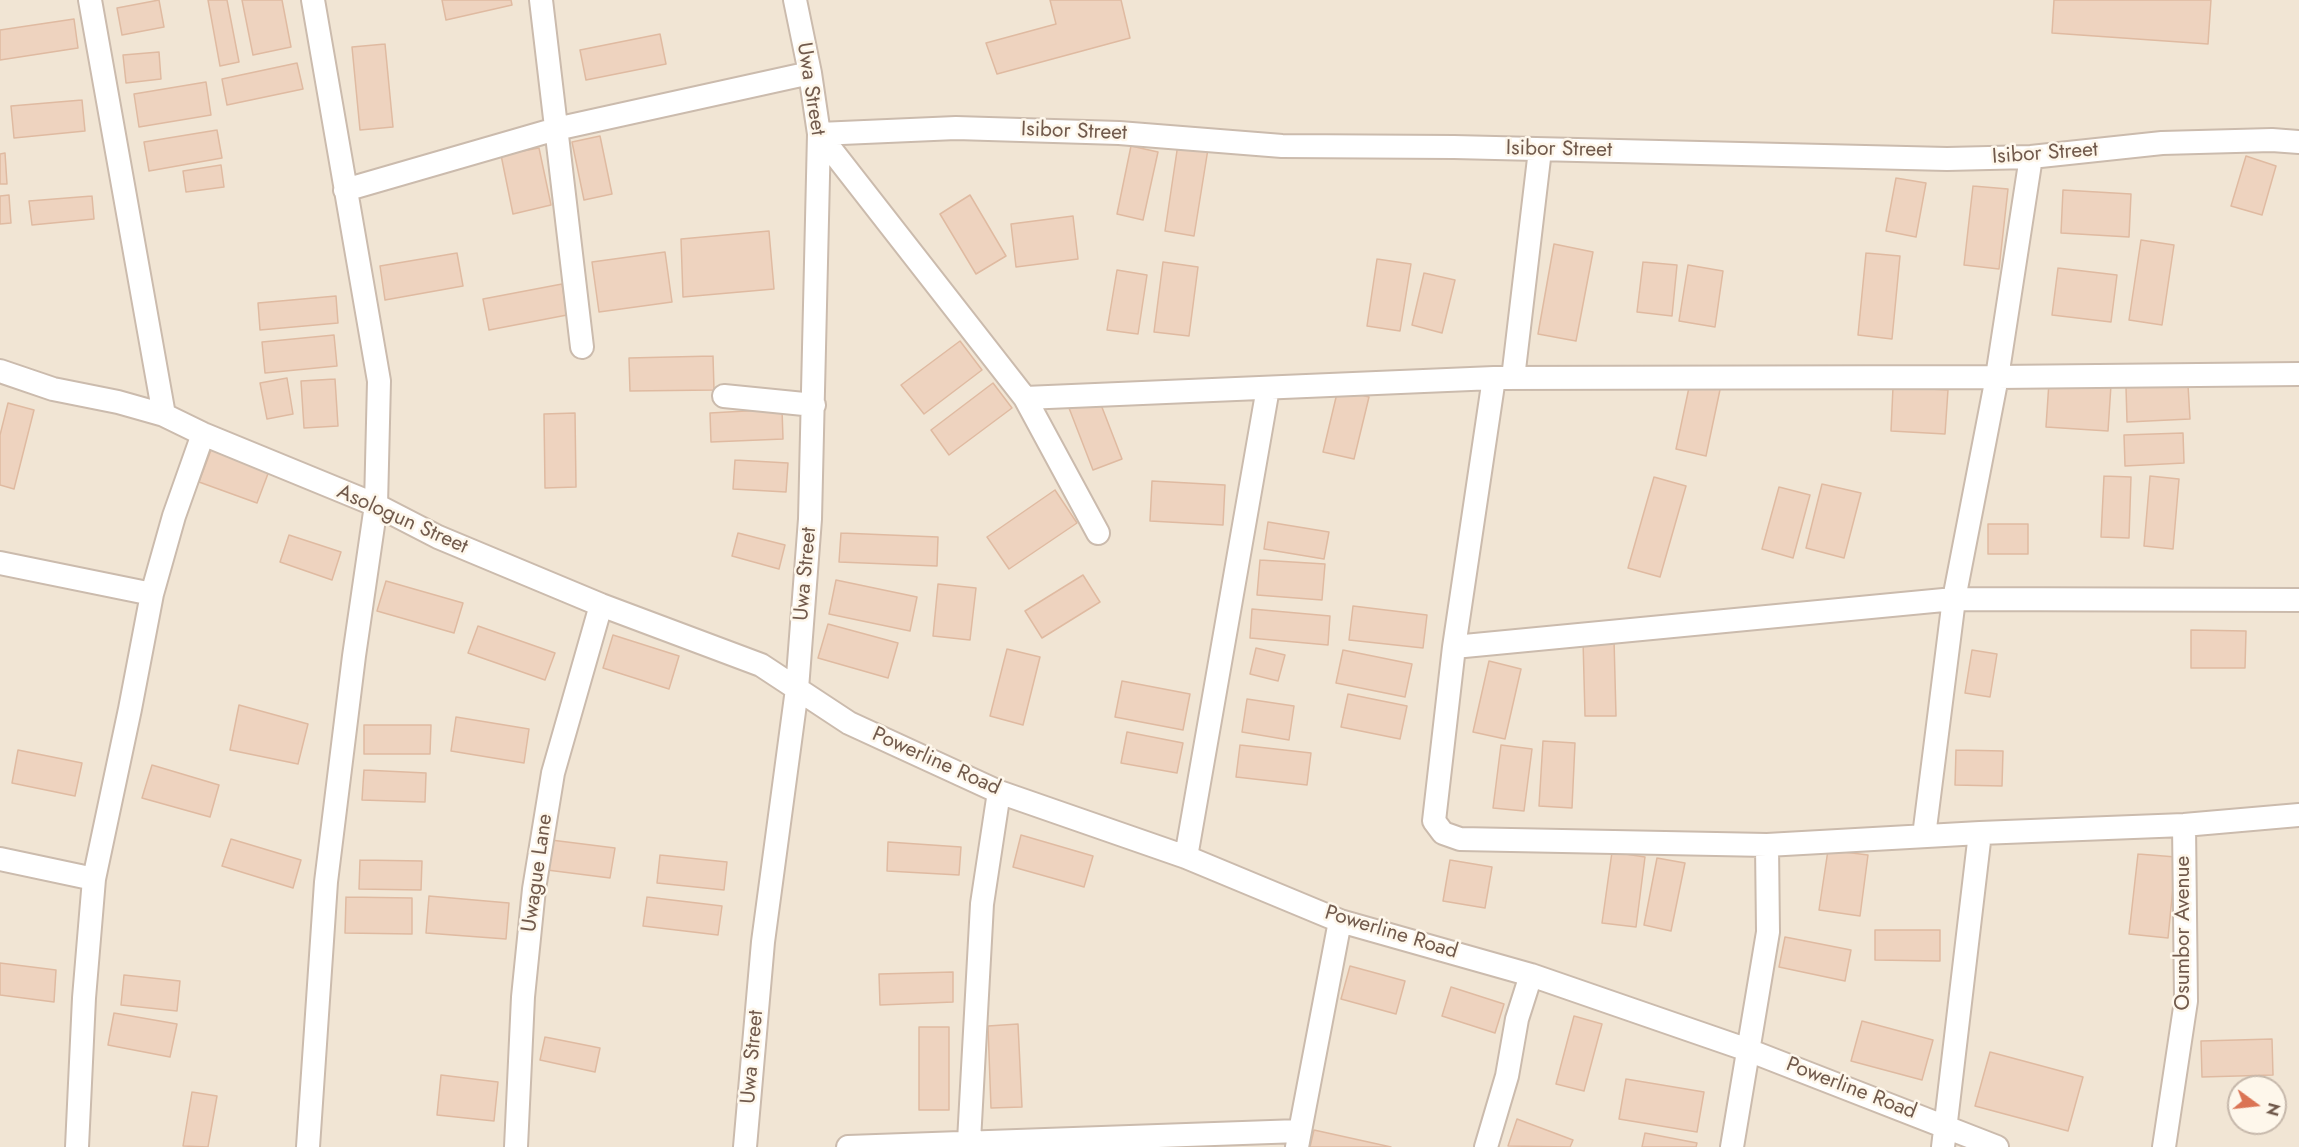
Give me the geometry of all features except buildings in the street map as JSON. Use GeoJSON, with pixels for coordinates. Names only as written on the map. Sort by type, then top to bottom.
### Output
{"type":"FeatureCollection","features":[{"type":"Feature","properties":{"kind":"street"},"geometry":{"type":"LineString","coordinates":[[90,0],[164,414]]}},
{"type":"Feature","properties":{"kind":"street"},"geometry":{"type":"LineString","coordinates":[[308,1147],[327,882],[354,656],[376,505],[379,381],[313,0]]}},
{"type":"Feature","properties":{"kind":"street"},"geometry":{"type":"LineString","coordinates":[[541,0],[582,347]]}},
{"type":"Feature","properties":{"kind":"street","name":"Uwa Street"},"geometry":{"type":"LineString","coordinates":[[745,1147],[763,942],[797,690],[810,519],[819,134],[810,73],[795,0]]}},
{"type":"Feature","properties":{"kind":"street"},"geometry":{"type":"LineString","coordinates":[[345,190],[555,129],[810,73]]}},
{"type":"Feature","properties":{"kind":"street","name":"Isibor Street"},"geometry":{"type":"LineString","coordinates":[[819,134],[956,128],[1119,133],[1282,146],[1454,147],[1947,159],[2031,157],[2162,143],[2272,140],[2299,142]]}},
{"type":"Feature","properties":{"kind":"street"},"geometry":{"type":"LineString","coordinates":[[819,134],[1025,398],[1098,533]]}},
{"type":"Feature","properties":{"kind":"street"},"geometry":{"type":"LineString","coordinates":[[1540,150],[1503,378],[1454,647],[1434,821],[1443,833],[1460,839],[1767,845],[2184,825],[2299,815]]}},
{"type":"Feature","properties":{"kind":"street"},"geometry":{"type":"LineString","coordinates":[[1924,836],[1954,599],[1997,378],[2031,157]]}},
{"type":"Feature","properties":{"kind":"street","name":"Asologun Street"},"geometry":{"type":"LineString","coordinates":[[0,371],[53,389],[164,414],[203,434],[376,505],[438,537],[601,605],[761,665],[781,676],[797,690]]}},
{"type":"Feature","properties":{"kind":"street"},"geometry":{"type":"LineString","coordinates":[[1025,398],[1503,378],[1997,378],[2299,374]]}},
{"type":"Feature","properties":{"kind":"street"},"geometry":{"type":"LineString","coordinates":[[1186,857],[1268,388]]}},
{"type":"Feature","properties":{"kind":"street"},"geometry":{"type":"LineString","coordinates":[[724,396],[814,405]]}},
{"type":"Feature","properties":{"kind":"street"},"geometry":{"type":"LineString","coordinates":[[77,1147],[84,998],[94,879],[152,594],[174,516],[203,434]]}},
{"type":"Feature","properties":{"kind":"street"},"geometry":{"type":"LineString","coordinates":[[0,563],[152,594]]}},
{"type":"Feature","properties":{"kind":"street"},"geometry":{"type":"LineString","coordinates":[[1454,647],[1954,599],[2299,600]]}},
{"type":"Feature","properties":{"kind":"street","name":"Uwague Lane"},"geometry":{"type":"LineString","coordinates":[[516,1147],[523,997],[534,889],[553,773],[601,605]]}},
{"type":"Feature","properties":{"kind":"street","name":"Powerline Road"},"geometry":{"type":"LineString","coordinates":[[797,690],[849,723],[999,792],[1186,857],[1340,921],[1531,975],[1748,1050],[1944,1136],[1997,1147]]}},
{"type":"Feature","properties":{"kind":"street"},"geometry":{"type":"LineString","coordinates":[[969,1141],[982,904],[999,792]]}},
{"type":"Feature","properties":{"kind":"street","name":"Osumbor Avenue"},"geometry":{"type":"LineString","coordinates":[[2164,1147],[2186,1001],[2184,825]]}},
{"type":"Feature","properties":{"kind":"street"},"geometry":{"type":"LineString","coordinates":[[1944,1136],[1980,833]]}},
{"type":"Feature","properties":{"kind":"street"},"geometry":{"type":"LineString","coordinates":[[1732,1147],[1768,932],[1767,845]]}},
{"type":"Feature","properties":{"kind":"street"},"geometry":{"type":"LineString","coordinates":[[0,859],[94,879]]}},
{"type":"Feature","properties":{"kind":"street"},"geometry":{"type":"LineString","coordinates":[[848,1147],[969,1141],[1298,1139],[1340,921]]}},
{"type":"Feature","properties":{"kind":"street"},"geometry":{"type":"LineString","coordinates":[[1486,1147],[1507,1076],[1517,1019],[1531,975]]}},
{"type":"Feature","properties":{"kind":"shaded area"},"geometry":{"type":"Polygon","coordinates":[[[0,0],[2299,0],[2299,1147],[0,1147],[0,0]]]}}]}
